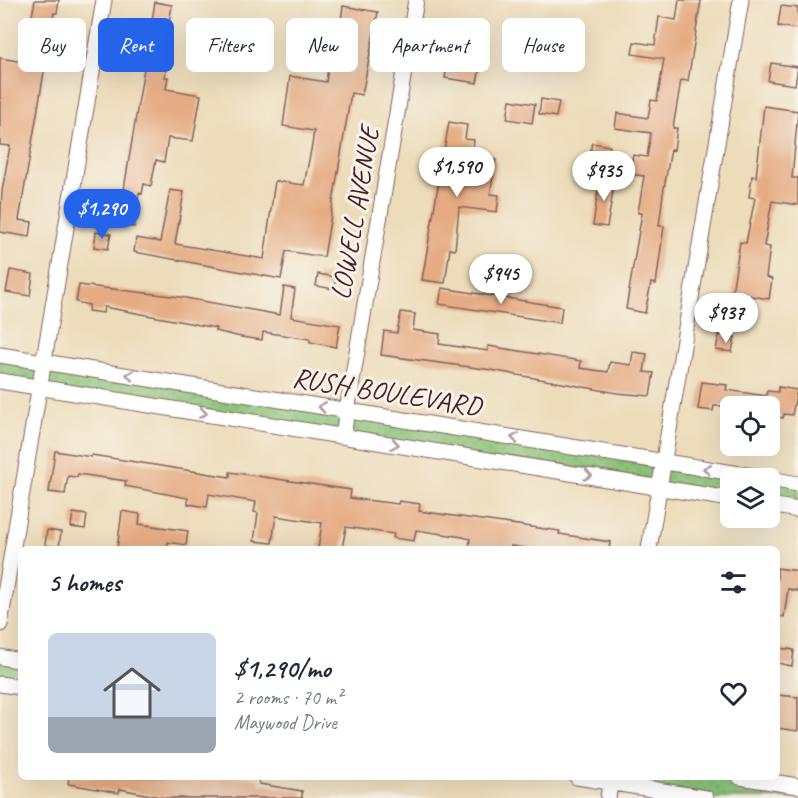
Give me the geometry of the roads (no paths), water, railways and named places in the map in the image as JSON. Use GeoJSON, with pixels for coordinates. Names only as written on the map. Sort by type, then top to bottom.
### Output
{"type":"FeatureCollection","features":[{"type":"Feature","properties":{"kind":"street"},"geometry":{"type":"LineString","coordinates":[[0,624],[104,0]]}},
{"type":"Feature","properties":{"kind":"street","name":"LOWELL AVENUE"},"geometry":{"type":"LineString","coordinates":[[343,435],[416,0]]}},
{"type":"Feature","properties":{"kind":"street"},"geometry":{"type":"LineString","coordinates":[[650,546],[741,0]]}},
{"type":"Feature","properties":{"kind":"street","name":"RUSH BOULEVARD"},"geometry":{"type":"LineString","coordinates":[[0,355],[720,471]]}},
{"type":"Feature","properties":{"kind":"street","name":"RUSH BOULEVARD"},"geometry":{"type":"LineString","coordinates":[[0,381],[720,497]]}},
{"type":"Feature","properties":{"kind":"street"},"geometry":{"type":"LineString","coordinates":[[780,481],[798,484]]}},
{"type":"Feature","properties":{"kind":"street"},"geometry":{"type":"LineString","coordinates":[[780,507],[798,510]]}},
{"type":"Feature","properties":{"kind":"street"},"geometry":{"type":"LineString","coordinates":[[0,657],[18,660]]}},
{"type":"Feature","properties":{"kind":"street"},"geometry":{"type":"LineString","coordinates":[[0,684],[18,687]]}},
{"type":"Feature","properties":{"kind":"street"},"geometry":{"type":"LineString","coordinates":[[608,798],[611,780],[706,798]]}},
{"type":"Feature","properties":{"kind":"street"},"geometry":{"type":"LineString","coordinates":[[759,780],[798,786]]}}]}
